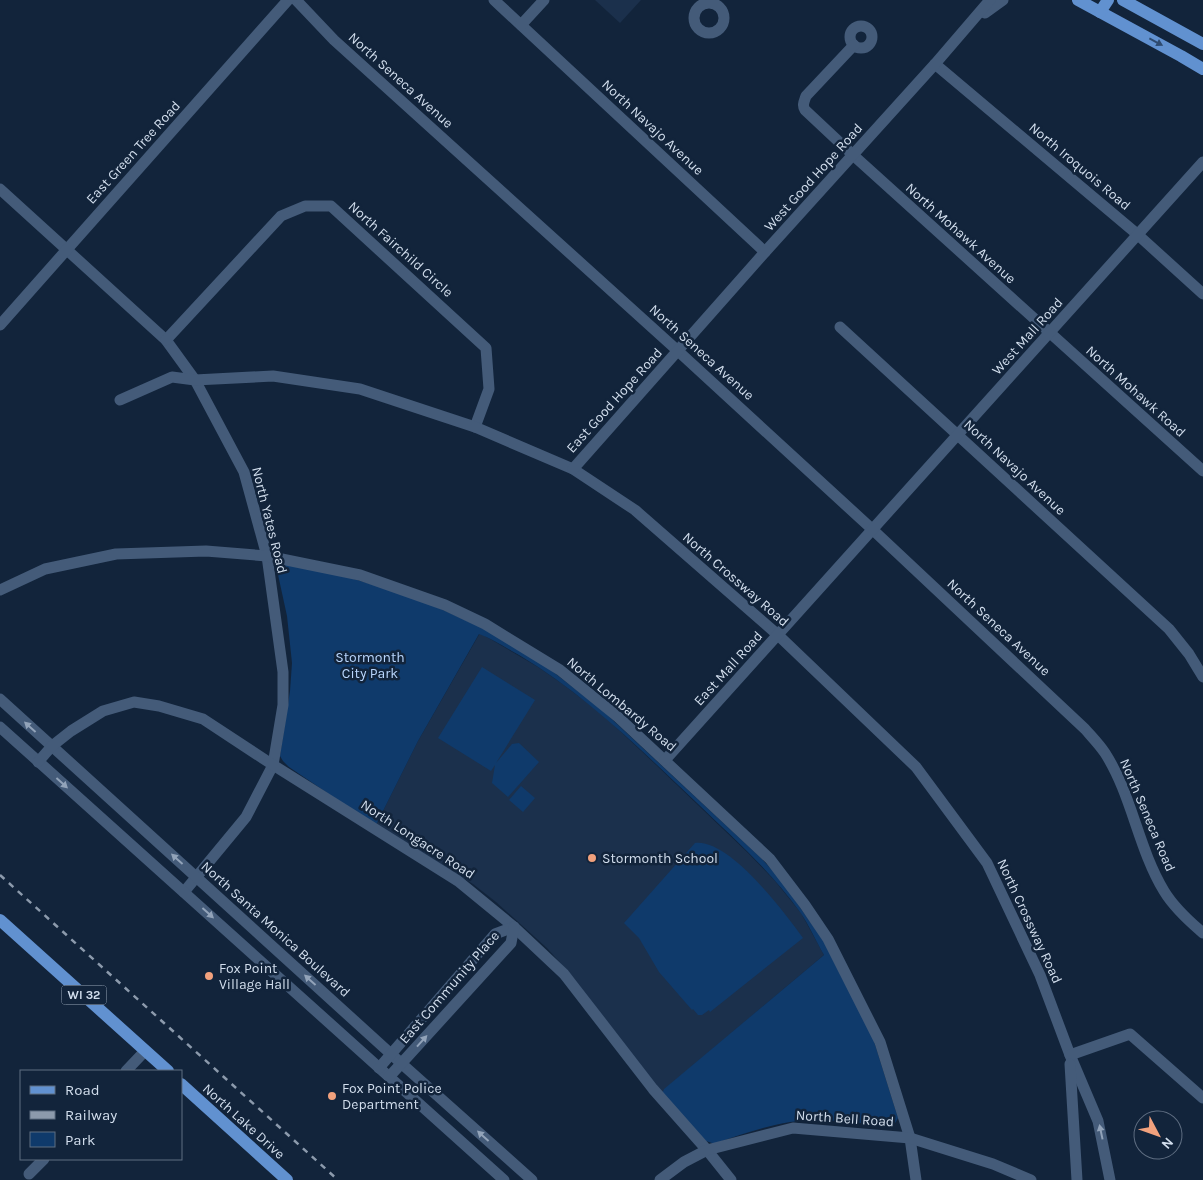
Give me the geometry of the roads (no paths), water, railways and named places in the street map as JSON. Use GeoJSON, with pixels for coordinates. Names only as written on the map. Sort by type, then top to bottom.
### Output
{"type":"FeatureCollection","features":[{"type":"Feature","properties":{"kind":"main road"},"geometry":{"type":"LineString","coordinates":[[1078,0],[1203,69]]}},
{"type":"Feature","properties":{"kind":"main road"},"geometry":{"type":"LineString","coordinates":[[1100,12],[1108,0]]}},
{"type":"Feature","properties":{"kind":"main road"},"geometry":{"type":"LineString","coordinates":[[1122,0],[1203,44]]}},
{"type":"Feature","properties":{"kind":"main road"},"geometry":{"type":"LineString","coordinates":[[1140,33],[1150,15]]}},
{"type":"Feature","properties":{"kind":"main road","name":"WI 32"},"geometry":{"type":"LineString","coordinates":[[0,920],[167,1070]]}},
{"type":"Feature","properties":{"kind":"main road","name":"North Lake Drive"},"geometry":{"type":"LineString","coordinates":[[182,1085],[286,1180]]}},
{"type":"Feature","properties":{"kind":"street","name":"East Green Tree Road"},"geometry":{"type":"LineString","coordinates":[[0,324],[288,0]]}},
{"type":"Feature","properties":{"kind":"street","name":"North Seneca Avenue"},"geometry":{"type":"LineString","coordinates":[[296,0],[342,46],[873,530],[1085,729]]}},
{"type":"Feature","properties":{"kind":"street","name":"North Navajo Avenue"},"geometry":{"type":"LineString","coordinates":[[494,0],[765,252]]}},
{"type":"Feature","properties":{"kind":"street"},"geometry":{"type":"LineString","coordinates":[[521,25],[544,0]]}},
{"type":"Feature","properties":{"kind":"street","name":"West Good Hope Road"},"geometry":{"type":"LineString","coordinates":[[678,351],[990,0]]}},
{"type":"Feature","properties":{"kind":"street","name":"West Good Hope Road"},"geometry":{"type":"LineString","coordinates":[[969,24],[1003,0]]}},
{"type":"Feature","properties":{"kind":"street","name":"North Mohawk Avenue"},"geometry":{"type":"LineString","coordinates":[[854,45],[806,96],[803,106],[853,156],[1049,333]]}},
{"type":"Feature","properties":{"kind":"street","name":"North Iroquois Road"},"geometry":{"type":"LineString","coordinates":[[935,64],[1137,234],[1203,294]]}},
{"type":"Feature","properties":{"kind":"street","name":"West Mall Road"},"geometry":{"type":"LineString","coordinates":[[873,530],[1203,162]]}},
{"type":"Feature","properties":{"kind":"street","name":"North Yates Road"},"geometry":{"type":"LineString","coordinates":[[0,189],[166,340],[195,380],[244,472],[267,556],[283,672],[283,705],[273,765],[246,817],[184,892]]}},
{"type":"Feature","properties":{"kind":"street","name":"North Fairchild Circle"},"geometry":{"type":"LineString","coordinates":[[166,340],[281,216],[304,206],[330,206],[486,348],[489,390],[475,427]]}},
{"type":"Feature","properties":{"kind":"street","name":"North Navajo Avenue"},"geometry":{"type":"LineString","coordinates":[[840,327],[1169,629],[1189,654],[1203,678]]}},
{"type":"Feature","properties":{"kind":"street","name":"North Mohawk Road"},"geometry":{"type":"LineString","coordinates":[[1049,333],[1203,471]]}},
{"type":"Feature","properties":{"kind":"street","name":"East Good Hope Road"},"geometry":{"type":"LineString","coordinates":[[573,469],[678,351]]}},
{"type":"Feature","properties":{"kind":"street","name":"North Crossway Road"},"geometry":{"type":"LineString","coordinates":[[120,400],[172,377],[195,380],[273,376],[360,389],[475,427],[573,469],[635,510],[778,635],[916,767],[987,863],[1040,975],[1098,1121],[1110,1180]]}},
{"type":"Feature","properties":{"kind":"street","name":"East Mall Road"},"geometry":{"type":"LineString","coordinates":[[665,760],[873,530]]}},
{"type":"Feature","properties":{"kind":"street","name":"North Lombardy Road"},"geometry":{"type":"LineString","coordinates":[[0,590],[45,569],[116,554],[206,551],[267,556],[360,574],[445,605],[485,624],[560,670],[618,717],[770,859],[828,939],[880,1042],[910,1138],[916,1180]]}},
{"type":"Feature","properties":{"kind":"street","name":"North Santa Monica Boulevard"},"geometry":{"type":"LineString","coordinates":[[0,699],[532,1180]]}},
{"type":"Feature","properties":{"kind":"street","name":"North Longacre Road"},"geometry":{"type":"LineString","coordinates":[[38,762],[52,746],[71,731],[103,711],[134,702],[160,706],[204,719],[273,765],[458,881],[514,927],[564,974],[653,1089],[731,1180]]}},
{"type":"Feature","properties":{"kind":"street"},"geometry":{"type":"LineString","coordinates":[[0,727],[499,1176],[508,1158]]}},
{"type":"Feature","properties":{"kind":"street","name":"North Seneca Road"},"geometry":{"type":"LineString","coordinates":[[1085,729],[1104,752],[1118,777],[1149,860],[1164,892],[1189,921],[1203,933]]}},
{"type":"Feature","properties":{"kind":"street"},"geometry":{"type":"LineString","coordinates":[[124,839],[138,824]]}},
{"type":"Feature","properties":{"kind":"street","name":"East Community Place"},"geometry":{"type":"LineString","coordinates":[[379,1068],[495,934],[514,927]]}},
{"type":"Feature","properties":{"kind":"street","name":"East Community Place"},"geometry":{"type":"LineString","coordinates":[[389,1077],[511,943],[514,927]]}},
{"type":"Feature","properties":{"kind":"street"},"geometry":{"type":"LineString","coordinates":[[322,1016],[335,1003]]}},
{"type":"Feature","properties":{"kind":"street"},"geometry":{"type":"LineString","coordinates":[[349,1041],[361,1027]]}},
{"type":"Feature","properties":{"kind":"street"},"geometry":{"type":"LineString","coordinates":[[1070,1054],[1130,1034],[1203,1098]]}},
{"type":"Feature","properties":{"kind":"street"},"geometry":{"type":"LineString","coordinates":[[127,1070],[145,1050]]}},
{"type":"Feature","properties":{"kind":"street","name":"North Crossway Road"},"geometry":{"type":"LineString","coordinates":[[1070,1054],[1077,1180]]}},
{"type":"Feature","properties":{"kind":"street"},"geometry":{"type":"LineString","coordinates":[[439,1122],[451,1108]]}},
{"type":"Feature","properties":{"kind":"street","name":"North Bell Road"},"geometry":{"type":"LineString","coordinates":[[660,1180],[684,1162],[707,1150],[793,1128],[910,1138],[994,1164],[1031,1180]]}},
{"type":"Feature","properties":{"kind":"street"},"geometry":{"type":"LineString","coordinates":[[30,1174],[43,1160]]}},
{"type":"Feature","properties":{"kind":"railway"},"geometry":{"type":"LineString","coordinates":[[0,875],[338,1180]]}},
{"type":"Feature","properties":{"kind":"place","name":"Stormonth School"},"geometry":{"type":"Point","coordinates":[592,858]}},
{"type":"Feature","properties":{"kind":"place","name":"Fox Point Village Hall"},"geometry":{"type":"Point","coordinates":[209,976]}},
{"type":"Feature","properties":{"kind":"place","name":"Fox Point Police Department"},"geometry":{"type":"Point","coordinates":[332,1096]}},
{"type":"Feature","properties":{"kind":"park label","name":"Stormonth City Park"},"geometry":{"type":"Point","coordinates":[370,666]}}]}
